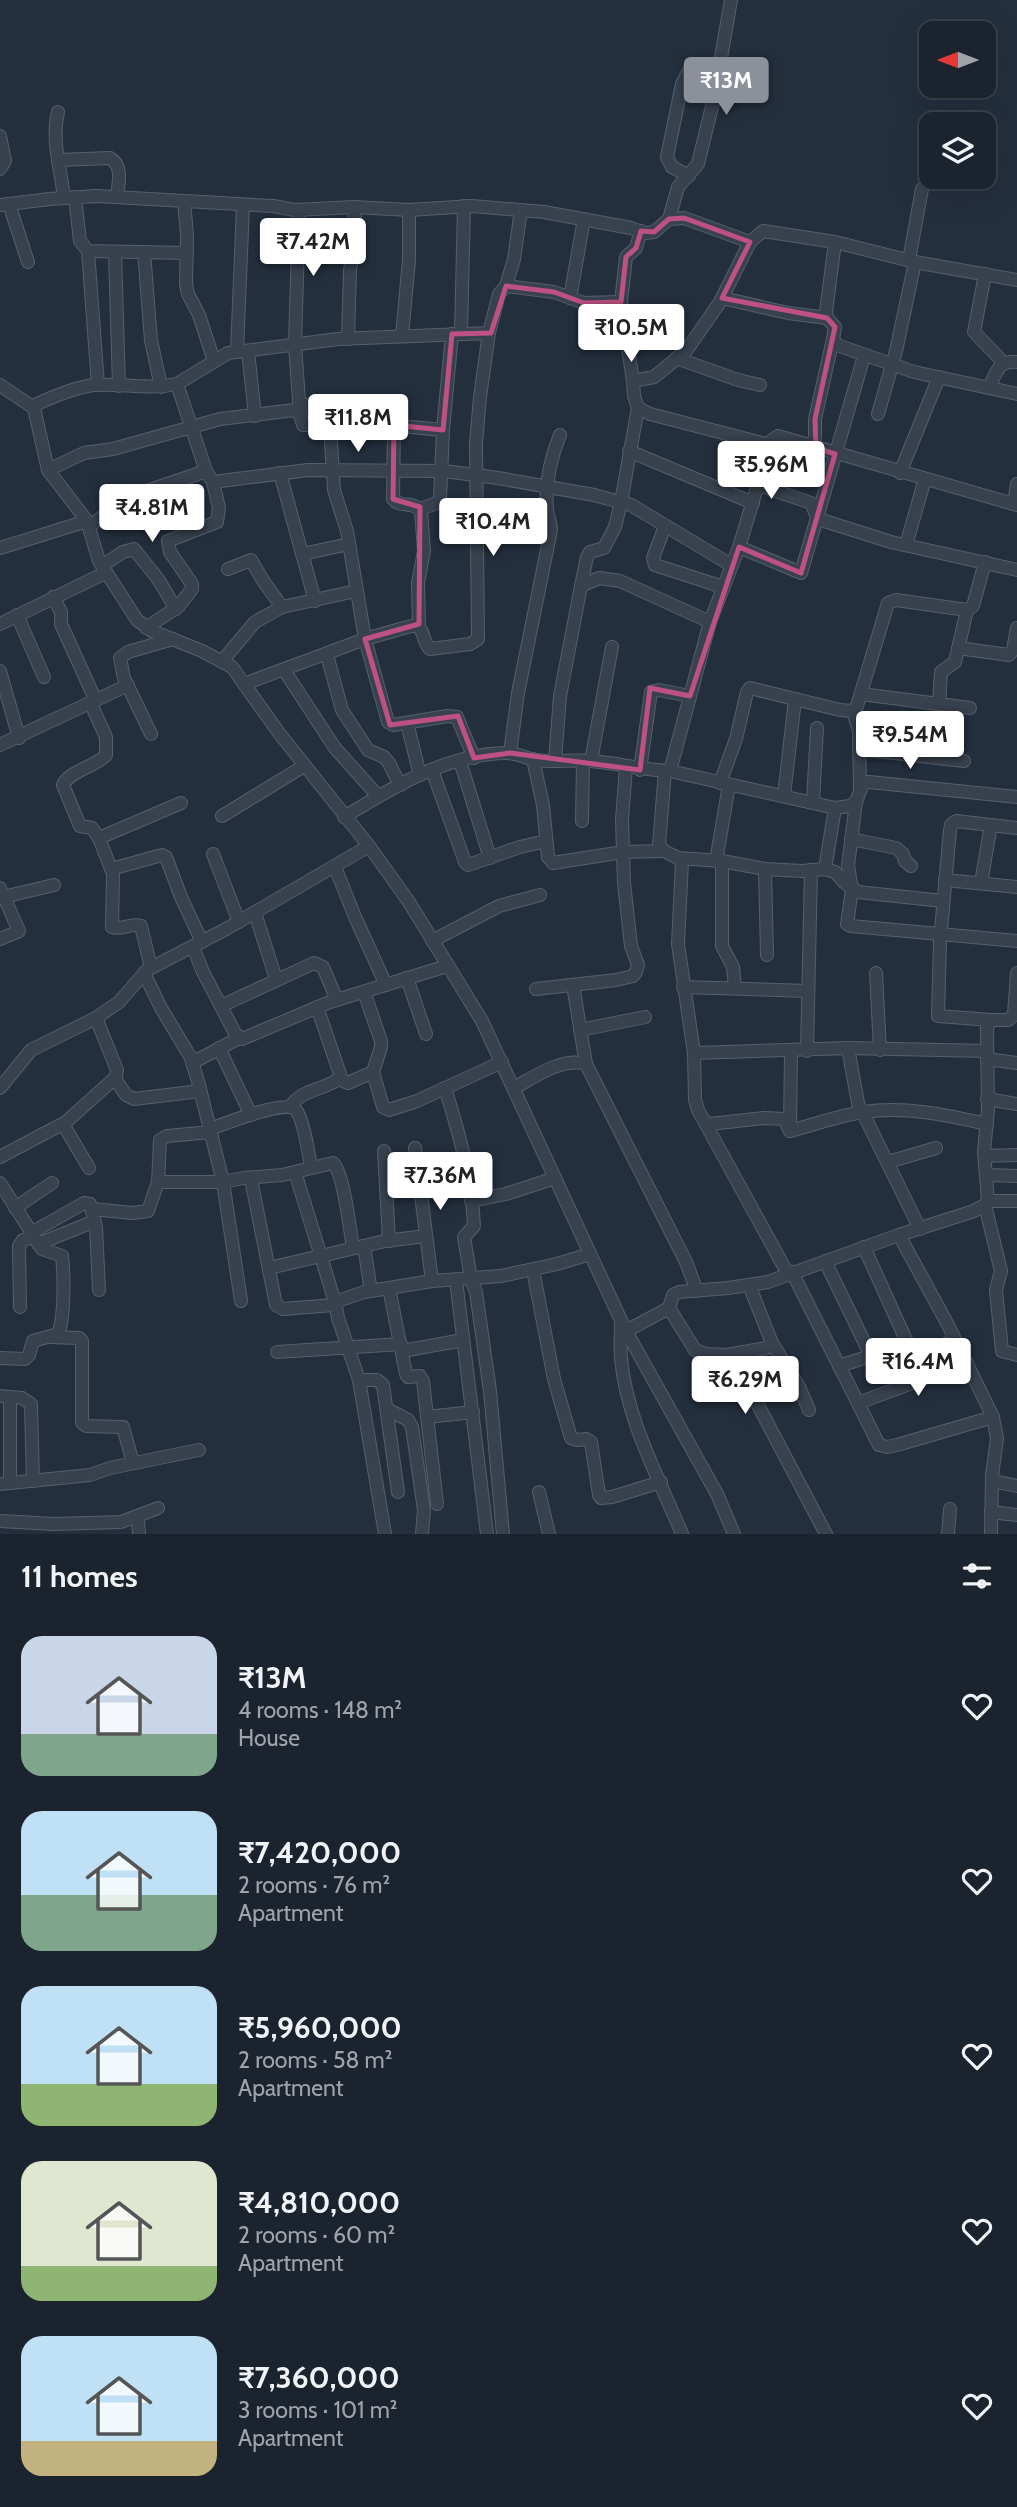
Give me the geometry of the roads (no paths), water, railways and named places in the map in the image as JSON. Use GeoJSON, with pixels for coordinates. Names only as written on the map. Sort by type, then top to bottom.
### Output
{"type":"FeatureCollection","features":[{"type":"Feature","properties":{"kind":"street"},"geometry":{"type":"LineString","coordinates":[[28,262],[4,205],[69,198],[117,197],[299,210],[354,207],[409,210],[464,206],[521,210],[654,232],[669,219],[681,181],[689,176],[698,164],[718,78],[731,0]]}},
{"type":"Feature","properties":{"kind":"street"},"geometry":{"type":"LineString","coordinates":[[689,176],[672,167],[667,157],[682,84],[688,72],[718,78]]}},
{"type":"Feature","properties":{"kind":"street"},"geometry":{"type":"LineString","coordinates":[[58,113],[54,138],[80,241],[88,251],[98,385]]}},
{"type":"Feature","properties":{"kind":"street"},"geometry":{"type":"LineString","coordinates":[[0,136],[5,161],[0,169]]}},
{"type":"Feature","properties":{"kind":"street"},"geometry":{"type":"LineString","coordinates":[[59,160],[110,158],[118,164],[117,197]]}},
{"type":"Feature","properties":{"kind":"street"},"geometry":{"type":"LineString","coordinates":[[878,414],[912,261],[922,189]]}},
{"type":"Feature","properties":{"kind":"street"},"geometry":{"type":"LineString","coordinates":[[184,201],[186,284],[188,294],[200,315],[214,360]]}},
{"type":"Feature","properties":{"kind":"street"},"geometry":{"type":"LineString","coordinates":[[243,205],[243,351],[255,416]]}},
{"type":"Feature","properties":{"kind":"street"},"geometry":{"type":"LineString","coordinates":[[394,425],[394,500],[420,509],[439,501],[443,430],[456,334],[464,206]]}},
{"type":"Feature","properties":{"kind":"street"},"geometry":{"type":"LineString","coordinates":[[348,339],[350,270],[356,235],[354,207]]}},
{"type":"Feature","properties":{"kind":"street"},"geometry":{"type":"LineString","coordinates":[[299,210],[295,345],[303,425],[394,425],[443,430]]}},
{"type":"Feature","properties":{"kind":"street"},"geometry":{"type":"LineString","coordinates":[[402,336],[409,260],[409,210]]}},
{"type":"Feature","properties":{"kind":"street"},"geometry":{"type":"LineString","coordinates":[[420,509],[424,551],[418,583],[419,626],[430,649],[470,644],[478,639],[477,475],[480,397],[489,333],[499,294],[506,286],[516,248],[521,210]]}},
{"type":"Feature","properties":{"kind":"street"},"geometry":{"type":"LineString","coordinates":[[669,219],[684,218],[750,242]]}},
{"type":"Feature","properties":{"kind":"street"},"geometry":{"type":"LineString","coordinates":[[570,298],[583,219]]}},
{"type":"Feature","properties":{"kind":"street"},"geometry":{"type":"LineString","coordinates":[[555,761],[560,696],[587,557],[590,552],[604,548],[608,543],[621,502],[638,408],[621,302],[626,257],[636,248],[641,231]]}},
{"type":"Feature","properties":{"kind":"street"},"geometry":{"type":"LineString","coordinates":[[634,381],[654,377],[686,351],[722,298],[750,242],[763,231],[835,242],[912,261],[1017,280]]}},
{"type":"Feature","properties":{"kind":"street"},"geometry":{"type":"LineString","coordinates":[[827,318],[835,242]]}},
{"type":"Feature","properties":{"kind":"street"},"geometry":{"type":"LineString","coordinates":[[88,251],[187,253]]}},
{"type":"Feature","properties":{"kind":"street"},"geometry":{"type":"LineString","coordinates":[[115,251],[119,386]]}},
{"type":"Feature","properties":{"kind":"street"},"geometry":{"type":"LineString","coordinates":[[144,252],[151,340],[161,387]]}},
{"type":"Feature","properties":{"kind":"street"},"geometry":{"type":"LineString","coordinates":[[985,274],[974,332],[1010,362],[998,367],[989,388]]}},
{"type":"Feature","properties":{"kind":"street"},"geometry":{"type":"LineString","coordinates":[[506,286],[554,292],[584,303],[621,302]]}},
{"type":"Feature","properties":{"kind":"street"},"geometry":{"type":"LineString","coordinates":[[722,298],[788,313],[827,318],[835,327],[815,419],[816,438],[810,446]]}},
{"type":"Feature","properties":{"kind":"street"},"geometry":{"type":"LineString","coordinates":[[32,405],[72,389],[98,385],[161,387],[177,384],[228,353],[348,339],[489,333]]}},
{"type":"Feature","properties":{"kind":"street"},"geometry":{"type":"LineString","coordinates":[[833,339],[837,345],[891,365],[1017,394]]}},
{"type":"Feature","properties":{"kind":"street"},"geometry":{"type":"LineString","coordinates":[[739,547],[801,573],[864,356]]}},
{"type":"Feature","properties":{"kind":"street"},"geometry":{"type":"LineString","coordinates":[[676,358],[738,380],[760,384]]}},
{"type":"Feature","properties":{"kind":"street"},"geometry":{"type":"LineString","coordinates":[[901,473],[939,377]]}},
{"type":"Feature","properties":{"kind":"street"},"geometry":{"type":"LineString","coordinates":[[0,384],[32,405],[37,414],[48,470],[88,523],[104,570],[137,620],[146,628],[223,660],[232,667],[409,902],[482,1021],[624,1326],[700,1462],[734,1534]]}},
{"type":"Feature","properties":{"kind":"street"},"geometry":{"type":"LineString","coordinates":[[146,628],[176,609],[192,589],[192,584],[170,552],[168,541],[217,522],[219,508],[177,384]]}},
{"type":"Feature","properties":{"kind":"street"},"geometry":{"type":"LineString","coordinates":[[48,470],[84,453],[113,449],[220,419],[380,403]]}},
{"type":"Feature","properties":{"kind":"street"},"geometry":{"type":"LineString","coordinates":[[638,408],[650,414],[770,445]]}},
{"type":"Feature","properties":{"kind":"street"},"geometry":{"type":"LineString","coordinates":[[330,425],[334,490],[347,531],[365,639],[388,722],[393,725],[447,716],[457,717],[474,758]]}},
{"type":"Feature","properties":{"kind":"street"},"geometry":{"type":"LineString","coordinates":[[510,753],[518,693],[551,530],[547,511],[548,486],[552,456],[560,435]]}},
{"type":"Feature","properties":{"kind":"street"},"geometry":{"type":"LineString","coordinates":[[993,1417],[897,1445],[883,1447],[876,1441],[790,1273],[695,1100],[694,1053],[683,987],[678,920],[682,862],[659,845],[668,771],[710,622],[739,547],[772,440],[778,436],[1015,505],[1017,484]]}},
{"type":"Feature","properties":{"kind":"street"},"geometry":{"type":"LineString","coordinates":[[629,452],[753,503]]}},
{"type":"Feature","properties":{"kind":"street"},"geometry":{"type":"LineString","coordinates":[[0,548],[88,523],[129,497],[173,481],[197,476],[281,474],[308,470],[440,471],[548,486],[631,505],[731,565]]}},
{"type":"Feature","properties":{"kind":"street"},"geometry":{"type":"LineString","coordinates":[[281,474],[315,600]]}},
{"type":"Feature","properties":{"kind":"street"},"geometry":{"type":"LineString","coordinates":[[906,545],[925,480]]}},
{"type":"Feature","properties":{"kind":"street"},"geometry":{"type":"LineString","coordinates":[[759,485],[811,503],[818,519],[906,545],[1017,570]]}},
{"type":"Feature","properties":{"kind":"street"},"geometry":{"type":"LineString","coordinates":[[665,526],[653,558],[655,565],[723,587]]}},
{"type":"Feature","properties":{"kind":"street"},"geometry":{"type":"LineString","coordinates":[[302,554],[349,544]]}},
{"type":"Feature","properties":{"kind":"street"},"geometry":{"type":"LineString","coordinates":[[0,624],[104,570],[123,552],[134,549],[158,579],[176,609]]}},
{"type":"Feature","properties":{"kind":"street"},"geometry":{"type":"LineString","coordinates":[[228,569],[251,560],[282,607]]}},
{"type":"Feature","properties":{"kind":"street"},"geometry":{"type":"LineString","coordinates":[[860,788],[857,720],[853,711],[861,694],[888,603],[896,600],[967,610],[973,606],[985,562]]}},
{"type":"Feature","properties":{"kind":"street"},"geometry":{"type":"LineString","coordinates":[[581,586],[599,578],[620,581],[710,622]]}},
{"type":"Feature","properties":{"kind":"street"},"geometry":{"type":"LineString","coordinates":[[223,660],[255,622],[282,607],[356,591]]}},
{"type":"Feature","properties":{"kind":"street"},"geometry":{"type":"LineString","coordinates":[[53,597],[61,612],[61,624],[106,737],[106,755],[97,763],[66,779],[63,785],[80,826],[92,828],[99,838],[111,869],[112,927],[116,929],[137,924],[141,926],[147,970],[192,1063],[223,1182],[241,1301]]}},
{"type":"Feature","properties":{"kind":"street"},"geometry":{"type":"LineString","coordinates":[[939,704],[941,673],[955,662],[967,610]]}},
{"type":"Feature","properties":{"kind":"street"},"geometry":{"type":"LineString","coordinates":[[17,615],[44,677]]}},
{"type":"Feature","properties":{"kind":"street"},"geometry":{"type":"LineString","coordinates":[[244,684],[365,639],[419,626]]}},
{"type":"Feature","properties":{"kind":"street"},"geometry":{"type":"LineString","coordinates":[[958,648],[1009,655],[1013,650],[1017,628]]}},
{"type":"Feature","properties":{"kind":"street"},"geometry":{"type":"LineString","coordinates":[[151,734],[128,685],[120,664],[121,656],[173,639]]}},
{"type":"Feature","properties":{"kind":"street"},"geometry":{"type":"LineString","coordinates":[[582,821],[587,761],[612,647]]}},
{"type":"Feature","properties":{"kind":"street"},"geometry":{"type":"LineString","coordinates":[[327,655],[342,710],[368,750],[384,757],[389,763],[400,785]]}},
{"type":"Feature","properties":{"kind":"street"},"geometry":{"type":"LineString","coordinates":[[284,670],[335,748],[378,796]]}},
{"type":"Feature","properties":{"kind":"street"},"geometry":{"type":"LineString","coordinates":[[0,671],[19,738]]}},
{"type":"Feature","properties":{"kind":"street"},"geometry":{"type":"LineString","coordinates":[[0,745],[128,685]]}},
{"type":"Feature","properties":{"kind":"street"},"geometry":{"type":"LineString","coordinates":[[735,988],[733,967],[722,946],[719,861],[725,784],[747,692],[754,688],[853,711]]}},
{"type":"Feature","properties":{"kind":"street"},"geometry":{"type":"LineString","coordinates":[[640,770],[651,692],[659,690],[690,696]]}},
{"type":"Feature","properties":{"kind":"street"},"geometry":{"type":"LineString","coordinates":[[861,694],[970,708]]}},
{"type":"Feature","properties":{"kind":"street"},"geometry":{"type":"LineString","coordinates":[[784,796],[795,699]]}},
{"type":"Feature","properties":{"kind":"street"},"geometry":{"type":"LineString","coordinates":[[407,723],[468,865],[546,841]]}},
{"type":"Feature","properties":{"kind":"street"},"geometry":{"type":"LineString","coordinates":[[813,802],[817,728]]}},
{"type":"Feature","properties":{"kind":"street"},"geometry":{"type":"LineString","coordinates":[[859,749],[964,761]]}},
{"type":"Feature","properties":{"kind":"street"},"geometry":{"type":"LineString","coordinates":[[344,817],[426,772],[460,761],[510,753],[533,759],[587,761],[640,770],[668,771],[835,807],[850,806],[856,802]]}},
{"type":"Feature","properties":{"kind":"street"},"geometry":{"type":"LineString","coordinates":[[533,759],[543,805],[548,857],[552,863],[623,852],[663,850]]}},
{"type":"Feature","properties":{"kind":"street"},"geometry":{"type":"LineString","coordinates":[[460,761],[490,858]]}},
{"type":"Feature","properties":{"kind":"street"},"geometry":{"type":"LineString","coordinates":[[222,816],[304,766]]}},
{"type":"Feature","properties":{"kind":"street"},"geometry":{"type":"LineString","coordinates":[[536,989],[616,980],[633,976],[636,972],[638,965],[631,946],[626,909],[623,852],[626,767]]}},
{"type":"Feature","properties":{"kind":"street"},"geometry":{"type":"LineString","coordinates":[[1017,797],[878,782],[863,783],[856,802],[851,839],[848,873],[852,889],[846,920],[851,926],[1017,941]]}},
{"type":"Feature","properties":{"kind":"street"},"geometry":{"type":"LineString","coordinates":[[99,838],[181,803]]}},
{"type":"Feature","properties":{"kind":"street"},"geometry":{"type":"LineString","coordinates":[[825,869],[835,807]]}},
{"type":"Feature","properties":{"kind":"street"},"geometry":{"type":"LineString","coordinates":[[1017,828],[956,821],[951,825],[940,942],[938,1016],[991,1020],[1012,1025],[1017,973]]}},
{"type":"Feature","properties":{"kind":"street"},"geometry":{"type":"LineString","coordinates":[[981,883],[991,825]]}},
{"type":"Feature","properties":{"kind":"street"},"geometry":{"type":"LineString","coordinates":[[851,839],[897,848],[911,866]]}},
{"type":"Feature","properties":{"kind":"street"},"geometry":{"type":"LineString","coordinates":[[0,1088],[31,1050],[96,1018],[119,1002],[147,970],[198,945],[369,846]]}},
{"type":"Feature","properties":{"kind":"street"},"geometry":{"type":"LineString","coordinates":[[213,854],[239,922]]}},
{"type":"Feature","properties":{"kind":"street"},"geometry":{"type":"LineString","coordinates":[[111,869],[162,855],[166,857],[221,1006],[239,1038]]}},
{"type":"Feature","properties":{"kind":"street"},"geometry":{"type":"LineString","coordinates":[[678,858],[719,861],[765,869],[825,869],[835,872],[858,892],[943,901]]}},
{"type":"Feature","properties":{"kind":"street"},"geometry":{"type":"LineString","coordinates":[[335,867],[386,985]]}},
{"type":"Feature","properties":{"kind":"street"},"geometry":{"type":"LineString","coordinates":[[765,869],[767,955]]}},
{"type":"Feature","properties":{"kind":"street"},"geometry":{"type":"LineString","coordinates":[[807,1051],[811,870]]}},
{"type":"Feature","properties":{"kind":"street"},"geometry":{"type":"LineString","coordinates":[[945,880],[1017,887]]}},
{"type":"Feature","properties":{"kind":"street"},"geometry":{"type":"LineString","coordinates":[[0,939],[19,931],[2,892],[54,885]]}},
{"type":"Feature","properties":{"kind":"street"},"geometry":{"type":"LineString","coordinates":[[432,941],[499,906],[540,895]]}},
{"type":"Feature","properties":{"kind":"street"},"geometry":{"type":"LineString","coordinates":[[255,913],[276,979]]}},
{"type":"Feature","properties":{"kind":"street"},"geometry":{"type":"LineString","coordinates":[[221,1006],[307,965],[319,963],[337,1000]]}},
{"type":"Feature","properties":{"kind":"street"},"geometry":{"type":"LineString","coordinates":[[192,1063],[239,1038],[245,1039],[317,1007],[447,966]]}},
{"type":"Feature","properties":{"kind":"street"},"geometry":{"type":"LineString","coordinates":[[876,973],[880,1050]]}},
{"type":"Feature","properties":{"kind":"street"},"geometry":{"type":"LineString","coordinates":[[407,978],[426,1034]]}},
{"type":"Feature","properties":{"kind":"street"},"geometry":{"type":"LineString","coordinates":[[573,985],[586,1064],[686,1262],[697,1291]]}},
{"type":"Feature","properties":{"kind":"street"},"geometry":{"type":"LineString","coordinates":[[683,987],[807,991]]}},
{"type":"Feature","properties":{"kind":"street"},"geometry":{"type":"LineString","coordinates":[[364,992],[381,1041],[373,1072],[383,1107],[387,1110],[417,1101],[502,1062]]}},
{"type":"Feature","properties":{"kind":"street"},"geometry":{"type":"LineString","coordinates":[[317,1007],[341,1073],[339,1079]]}},
{"type":"Feature","properties":{"kind":"street"},"geometry":{"type":"LineString","coordinates":[[580,1030],[645,1017]]}},
{"type":"Feature","properties":{"kind":"street"},"geometry":{"type":"LineString","coordinates":[[0,1157],[63,1124],[115,1079],[117,1070],[96,1018]]}},
{"type":"Feature","properties":{"kind":"street"},"geometry":{"type":"LineString","coordinates":[[991,1020],[986,1028],[986,1203],[1001,1271],[996,1290],[1003,1351],[1017,1355]]}},
{"type":"Feature","properties":{"kind":"street"},"geometry":{"type":"LineString","coordinates":[[219,1048],[251,1115]]}},
{"type":"Feature","properties":{"kind":"street"},"geometry":{"type":"LineString","coordinates":[[694,1053],[848,1048],[987,1055],[1017,1063]]}},
{"type":"Feature","properties":{"kind":"street"},"geometry":{"type":"LineString","coordinates":[[848,1048],[862,1112],[920,1228]]}},
{"type":"Feature","properties":{"kind":"street"},"geometry":{"type":"LineString","coordinates":[[790,1051],[790,1131]]}},
{"type":"Feature","properties":{"kind":"street"},"geometry":{"type":"LineString","coordinates":[[514,1088],[557,1067],[580,1062],[586,1064]]}},
{"type":"Feature","properties":{"kind":"street"},"geometry":{"type":"LineString","coordinates":[[20,1307],[19,1246],[23,1240],[94,1215],[148,1211],[158,1183],[159,1143],[163,1137],[211,1130],[251,1115],[290,1107],[300,1096],[339,1079],[348,1083],[373,1072]]}},
{"type":"Feature","properties":{"kind":"street"},"geometry":{"type":"LineString","coordinates":[[115,1079],[126,1095],[134,1099],[200,1091]]}},
{"type":"Feature","properties":{"kind":"street"},"geometry":{"type":"LineString","coordinates":[[445,1088],[465,1157],[471,1201],[474,1227],[464,1237],[471,1279],[476,1292],[491,1391],[503,1534]]}},
{"type":"Feature","properties":{"kind":"street"},"geometry":{"type":"LineString","coordinates":[[986,1099],[1017,1104]]}},
{"type":"Feature","properties":{"kind":"street"},"geometry":{"type":"LineString","coordinates":[[290,1107],[298,1112],[312,1167]]}},
{"type":"Feature","properties":{"kind":"street"},"geometry":{"type":"LineString","coordinates":[[790,1131],[862,1112],[894,1110],[940,1113],[987,1124]]}},
{"type":"Feature","properties":{"kind":"street"},"geometry":{"type":"LineString","coordinates":[[706,1122],[710,1124],[764,1118],[784,1119],[790,1131]]}},
{"type":"Feature","properties":{"kind":"street"},"geometry":{"type":"LineString","coordinates":[[63,1124],[89,1168]]}},
{"type":"Feature","properties":{"kind":"street"},"geometry":{"type":"LineString","coordinates":[[415,1148],[432,1281]]}},
{"type":"Feature","properties":{"kind":"street"},"geometry":{"type":"LineString","coordinates":[[888,1162],[936,1148]]}},
{"type":"Feature","properties":{"kind":"street"},"geometry":{"type":"LineString","coordinates":[[384,1151],[389,1241]]}},
{"type":"Feature","properties":{"kind":"street"},"geometry":{"type":"LineString","coordinates":[[985,1156],[1017,1154]]}},
{"type":"Feature","properties":{"kind":"street"},"geometry":{"type":"LineString","coordinates":[[158,1183],[223,1182],[295,1172],[330,1163],[336,1165],[371,1291]]}},
{"type":"Feature","properties":{"kind":"street"},"geometry":{"type":"LineString","coordinates":[[295,1172],[359,1380],[384,1534]]}},
{"type":"Feature","properties":{"kind":"street"},"geometry":{"type":"LineString","coordinates":[[986,1175],[1017,1176]]}},
{"type":"Feature","properties":{"kind":"street"},"geometry":{"type":"LineString","coordinates":[[471,1201],[506,1194],[555,1178]]}},
{"type":"Feature","properties":{"kind":"street"},"geometry":{"type":"LineString","coordinates":[[251,1179],[275,1301],[278,1307],[284,1309],[335,1303],[390,1287],[533,1270],[590,1254]]}},
{"type":"Feature","properties":{"kind":"street"},"geometry":{"type":"LineString","coordinates":[[0,1183],[42,1249],[63,1258],[60,1330],[50,1337]]}},
{"type":"Feature","properties":{"kind":"street"},"geometry":{"type":"LineString","coordinates":[[15,1208],[52,1184]]}},
{"type":"Feature","properties":{"kind":"street"},"geometry":{"type":"LineString","coordinates":[[772,1343],[766,1348],[727,1355],[706,1354],[695,1350],[669,1308],[673,1295],[685,1291],[768,1282],[974,1211],[986,1203],[1017,1201]]}},
{"type":"Feature","properties":{"kind":"street"},"geometry":{"type":"LineString","coordinates":[[34,1238],[85,1203],[90,1203],[94,1215],[99,1290]]}},
{"type":"Feature","properties":{"kind":"street"},"geometry":{"type":"LineString","coordinates":[[899,1235],[993,1417],[997,1438],[992,1481],[991,1534]]}},
{"type":"Feature","properties":{"kind":"street"},"geometry":{"type":"LineString","coordinates":[[269,1268],[359,1247],[426,1236]]}},
{"type":"Feature","properties":{"kind":"street"},"geometry":{"type":"LineString","coordinates":[[864,1247],[911,1351]]}},
{"type":"Feature","properties":{"kind":"street"},"geometry":{"type":"LineString","coordinates":[[825,1261],[871,1356]]}},
{"type":"Feature","properties":{"kind":"street"},"geometry":{"type":"LineString","coordinates":[[533,1270],[554,1379],[571,1438],[591,1442],[601,1498],[661,1482]]}},
{"type":"Feature","properties":{"kind":"street"},"geometry":{"type":"LineString","coordinates":[[456,1280],[487,1534],[475,1534]]}},
{"type":"Feature","properties":{"kind":"street"},"geometry":{"type":"LineString","coordinates":[[749,1285],[772,1343],[799,1387],[809,1410]]}},
{"type":"Feature","properties":{"kind":"street"},"geometry":{"type":"LineString","coordinates":[[390,1287],[407,1376],[422,1378],[437,1504]]}},
{"type":"Feature","properties":{"kind":"street"},"geometry":{"type":"LineString","coordinates":[[624,1326],[669,1308]]}},
{"type":"Feature","properties":{"kind":"street"},"geometry":{"type":"LineString","coordinates":[[624,1326],[621,1357],[625,1384],[638,1425],[682,1534]]}},
{"type":"Feature","properties":{"kind":"street"},"geometry":{"type":"LineString","coordinates":[[0,1359],[25,1359],[33,1341],[50,1337],[79,1338],[82,1341],[82,1423],[86,1426],[123,1427],[133,1463]]}},
{"type":"Feature","properties":{"kind":"street"},"geometry":{"type":"LineString","coordinates":[[278,1352],[348,1346],[401,1348],[463,1340]]}},
{"type":"Feature","properties":{"kind":"street"},"geometry":{"type":"LineString","coordinates":[[839,1366],[903,1349],[911,1351],[955,1341]]}},
{"type":"Feature","properties":{"kind":"street"},"geometry":{"type":"LineString","coordinates":[[727,1355],[750,1391],[826,1534]]}},
{"type":"Feature","properties":{"kind":"street"},"geometry":{"type":"LineString","coordinates":[[858,1403],[967,1363]]}},
{"type":"Feature","properties":{"kind":"street"},"geometry":{"type":"LineString","coordinates":[[359,1380],[381,1382],[398,1492]]}},
{"type":"Feature","properties":{"kind":"street"},"geometry":{"type":"LineString","coordinates":[[33,1481],[31,1404],[22,1398],[5,1396],[5,1484],[90,1475],[199,1450]]}},
{"type":"Feature","properties":{"kind":"street"},"geometry":{"type":"LineString","coordinates":[[387,1409],[408,1420],[412,1427],[424,1510],[422,1534]]}},
{"type":"Feature","properties":{"kind":"street"},"geometry":{"type":"LineString","coordinates":[[427,1417],[473,1412]]}},
{"type":"Feature","properties":{"kind":"street"},"geometry":{"type":"LineString","coordinates":[[992,1481],[1017,1486]]}},
{"type":"Feature","properties":{"kind":"street"},"geometry":{"type":"LineString","coordinates":[[539,1492],[549,1534]]}},
{"type":"Feature","properties":{"kind":"street"},"geometry":{"type":"LineString","coordinates":[[0,1521],[15,1528],[92,1529],[138,1518],[158,1508]]}},
{"type":"Feature","properties":{"kind":"street"},"geometry":{"type":"LineString","coordinates":[[948,1534],[950,1509]]}},
{"type":"Feature","properties":{"kind":"street"},"geometry":{"type":"LineString","coordinates":[[991,1512],[1017,1515]]}},
{"type":"Feature","properties":{"kind":"street"},"geometry":{"type":"LineString","coordinates":[[138,1518],[139,1534]]}}]}
